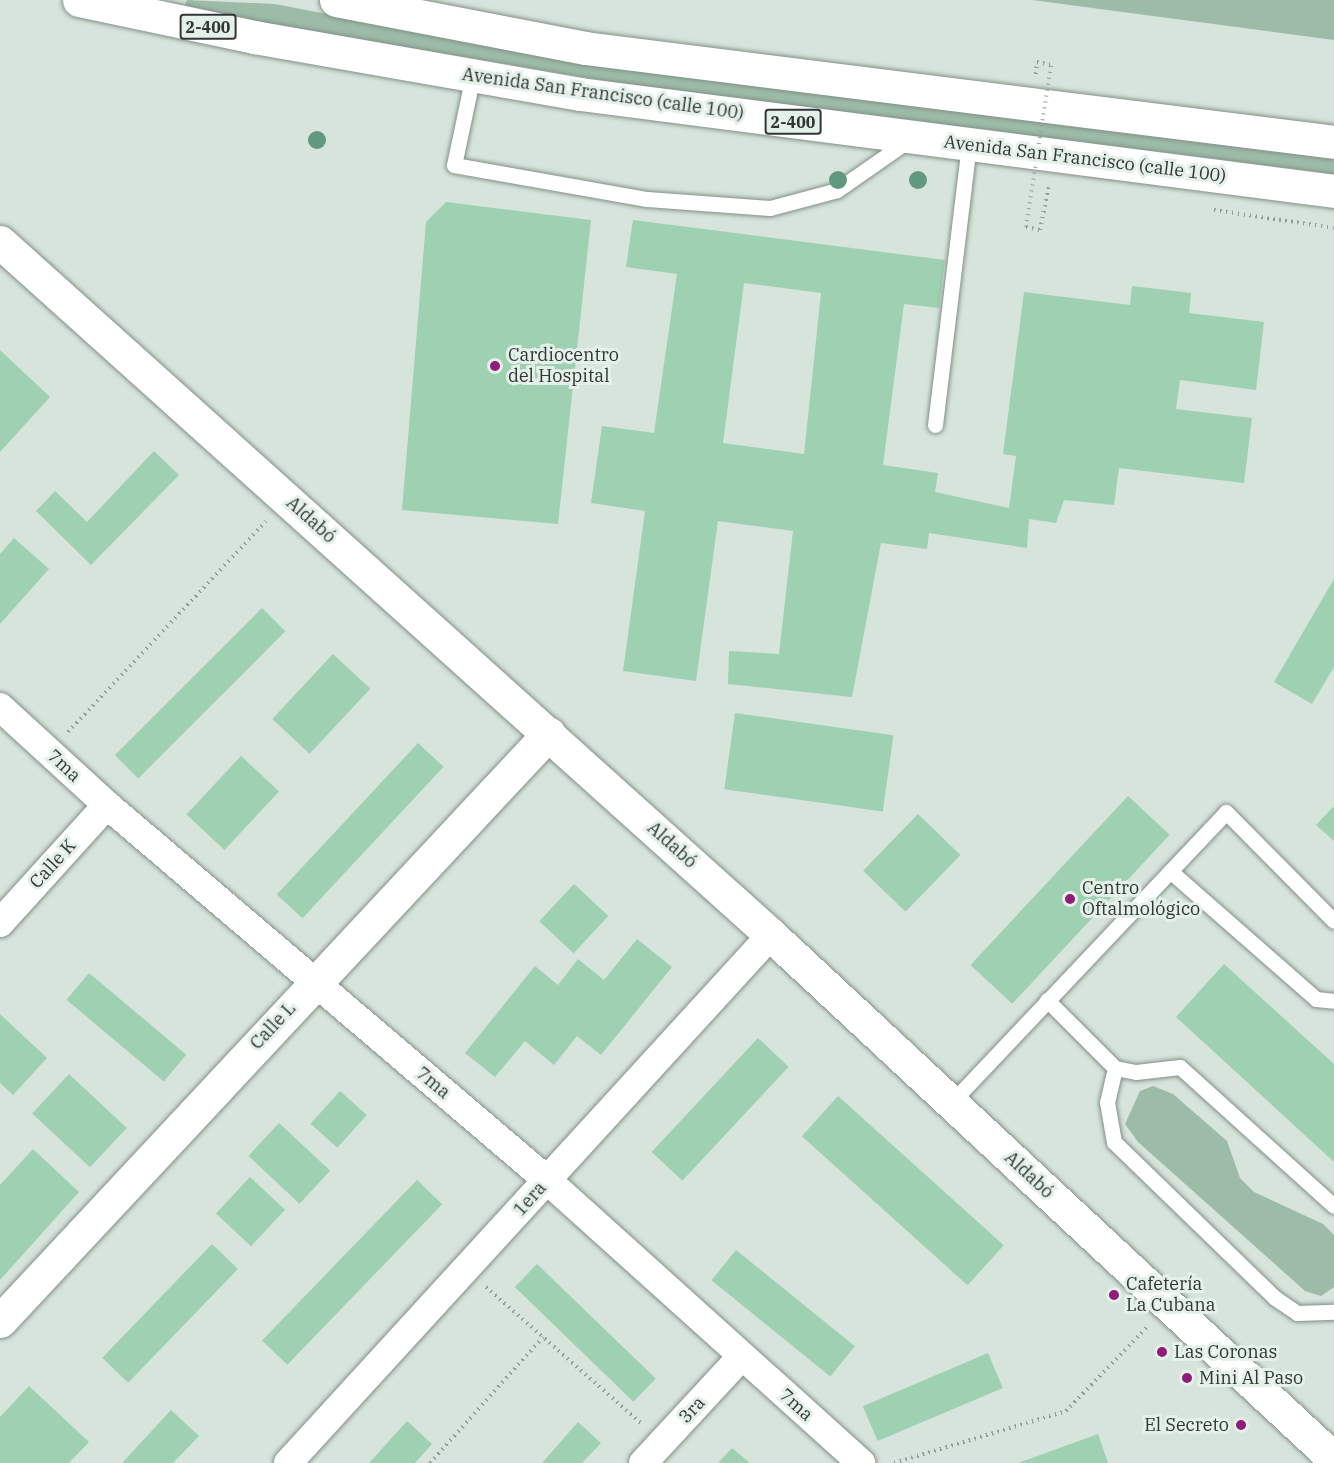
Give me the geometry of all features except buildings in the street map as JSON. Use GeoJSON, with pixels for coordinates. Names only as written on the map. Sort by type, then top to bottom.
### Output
{"type":"FeatureCollection","features":[{"type":"Feature","properties":{"kind":"main road","name":"2-400"},"geometry":{"type":"LineString","coordinates":[[79,0],[165,9]]}},
{"type":"Feature","properties":{"kind":"main road"},"geometry":{"type":"LineString","coordinates":[[336,0],[585,48],[1334,142]]}},
{"type":"Feature","properties":{"kind":"main road","name":"Avenida San Francisco (calle 100)"},"geometry":{"type":"LineString","coordinates":[[165,9],[473,75],[969,145],[1334,190]]}},
{"type":"Feature","properties":{"kind":"main road","name":"Aldabó"},"geometry":{"type":"LineString","coordinates":[[0,242],[549,733],[771,935],[1334,1459]]}},
{"type":"Feature","properties":{"kind":"main road","name":"Calle L"},"geometry":{"type":"LineString","coordinates":[[0,1321],[314,981],[549,733]]}},
{"type":"Feature","properties":{"kind":"street","name":"7ma"},"geometry":{"type":"LineString","coordinates":[[0,707],[107,805],[547,1180],[861,1463]]}},
{"type":"Feature","properties":{"kind":"street","name":"Calle K"},"geometry":{"type":"LineString","coordinates":[[0,923],[107,805]]}},
{"type":"Feature","properties":{"kind":"street","name":"1era"},"geometry":{"type":"LineString","coordinates":[[288,1463],[771,935]]}},
{"type":"Feature","properties":{"kind":"street","name":"3ra"},"geometry":{"type":"LineString","coordinates":[[643,1463],[741,1357]]}},
{"type":"Feature","properties":{"kind":"lane"},"geometry":{"type":"LineString","coordinates":[[473,75],[454,165],[647,199],[770,208],[837,190],[912,137]]}},
{"type":"Feature","properties":{"kind":"lane"},"geometry":{"type":"LineString","coordinates":[[935,425],[969,145]]}},
{"type":"Feature","properties":{"kind":"lane"},"geometry":{"type":"LineString","coordinates":[[951,1102],[1226,812],[1334,921]]}},
{"type":"Feature","properties":{"kind":"lane"},"geometry":{"type":"LineString","coordinates":[[1170,871],[1316,999],[1334,1001]]}},
{"type":"Feature","properties":{"kind":"lane"},"geometry":{"type":"LineString","coordinates":[[1047,1000],[1115,1068],[1136,1072],[1180,1067],[1334,1206]]}},
{"type":"Feature","properties":{"kind":"lane"},"geometry":{"type":"LineString","coordinates":[[1115,1068],[1107,1102],[1114,1142],[1275,1298],[1297,1313],[1334,1312]]}},
{"type":"Feature","properties":{"kind":"path"},"geometry":{"type":"LineString","coordinates":[[1049,184],[1040,230],[1026,227],[1051,65]]}},
{"type":"Feature","properties":{"kind":"path"},"geometry":{"type":"LineString","coordinates":[[50,753],[287,498]]}},
{"type":"Feature","properties":{"kind":"path"},"geometry":{"type":"LineString","coordinates":[[465,1269],[663,1442]]}},
{"type":"Feature","properties":{"kind":"path"},"geometry":{"type":"LineString","coordinates":[[894,1463],[1066,1411],[1169,1305]]}},
{"type":"Feature","properties":{"kind":"path"},"geometry":{"type":"LineString","coordinates":[[430,1463],[543,1337]]}},
{"type":"Feature","properties":{"kind":"green space"},"geometry":{"type":"Polygon","coordinates":[[[187,0],[275,4],[600,67],[1334,159],[1334,174],[613,82],[270,24],[185,5],[187,0]]]}},
{"type":"Feature","properties":{"kind":"green space"},"geometry":{"type":"Polygon","coordinates":[[[1032,0],[1334,0],[1334,40],[1032,0]]]}},
{"type":"Feature","properties":{"kind":"green space"},"geometry":{"type":"Polygon","coordinates":[[[1153,1086],[1173,1094],[1227,1141],[1240,1178],[1254,1192],[1323,1224],[1334,1235],[1334,1287],[1321,1296],[1305,1291],[1138,1142],[1125,1124],[1140,1091],[1153,1086]]]}},
{"type":"Feature","properties":{"kind":"place","name":"Cardiocentro del Hospital"},"geometry":{"type":"Point","coordinates":[495,366]}},
{"type":"Feature","properties":{"kind":"place","name":"Centro Oftalmológico"},"geometry":{"type":"Point","coordinates":[1070,899]}},
{"type":"Feature","properties":{"kind":"place","name":"Cafetería La Cubana"},"geometry":{"type":"Point","coordinates":[1114,1295]}},
{"type":"Feature","properties":{"kind":"place","name":"Las Coronas"},"geometry":{"type":"Point","coordinates":[1162,1352]}},
{"type":"Feature","properties":{"kind":"place","name":"Mini Al Paso"},"geometry":{"type":"Point","coordinates":[1187,1378]}},
{"type":"Feature","properties":{"kind":"place","name":"El Secreto"},"geometry":{"type":"Point","coordinates":[1241,1425]}}]}
